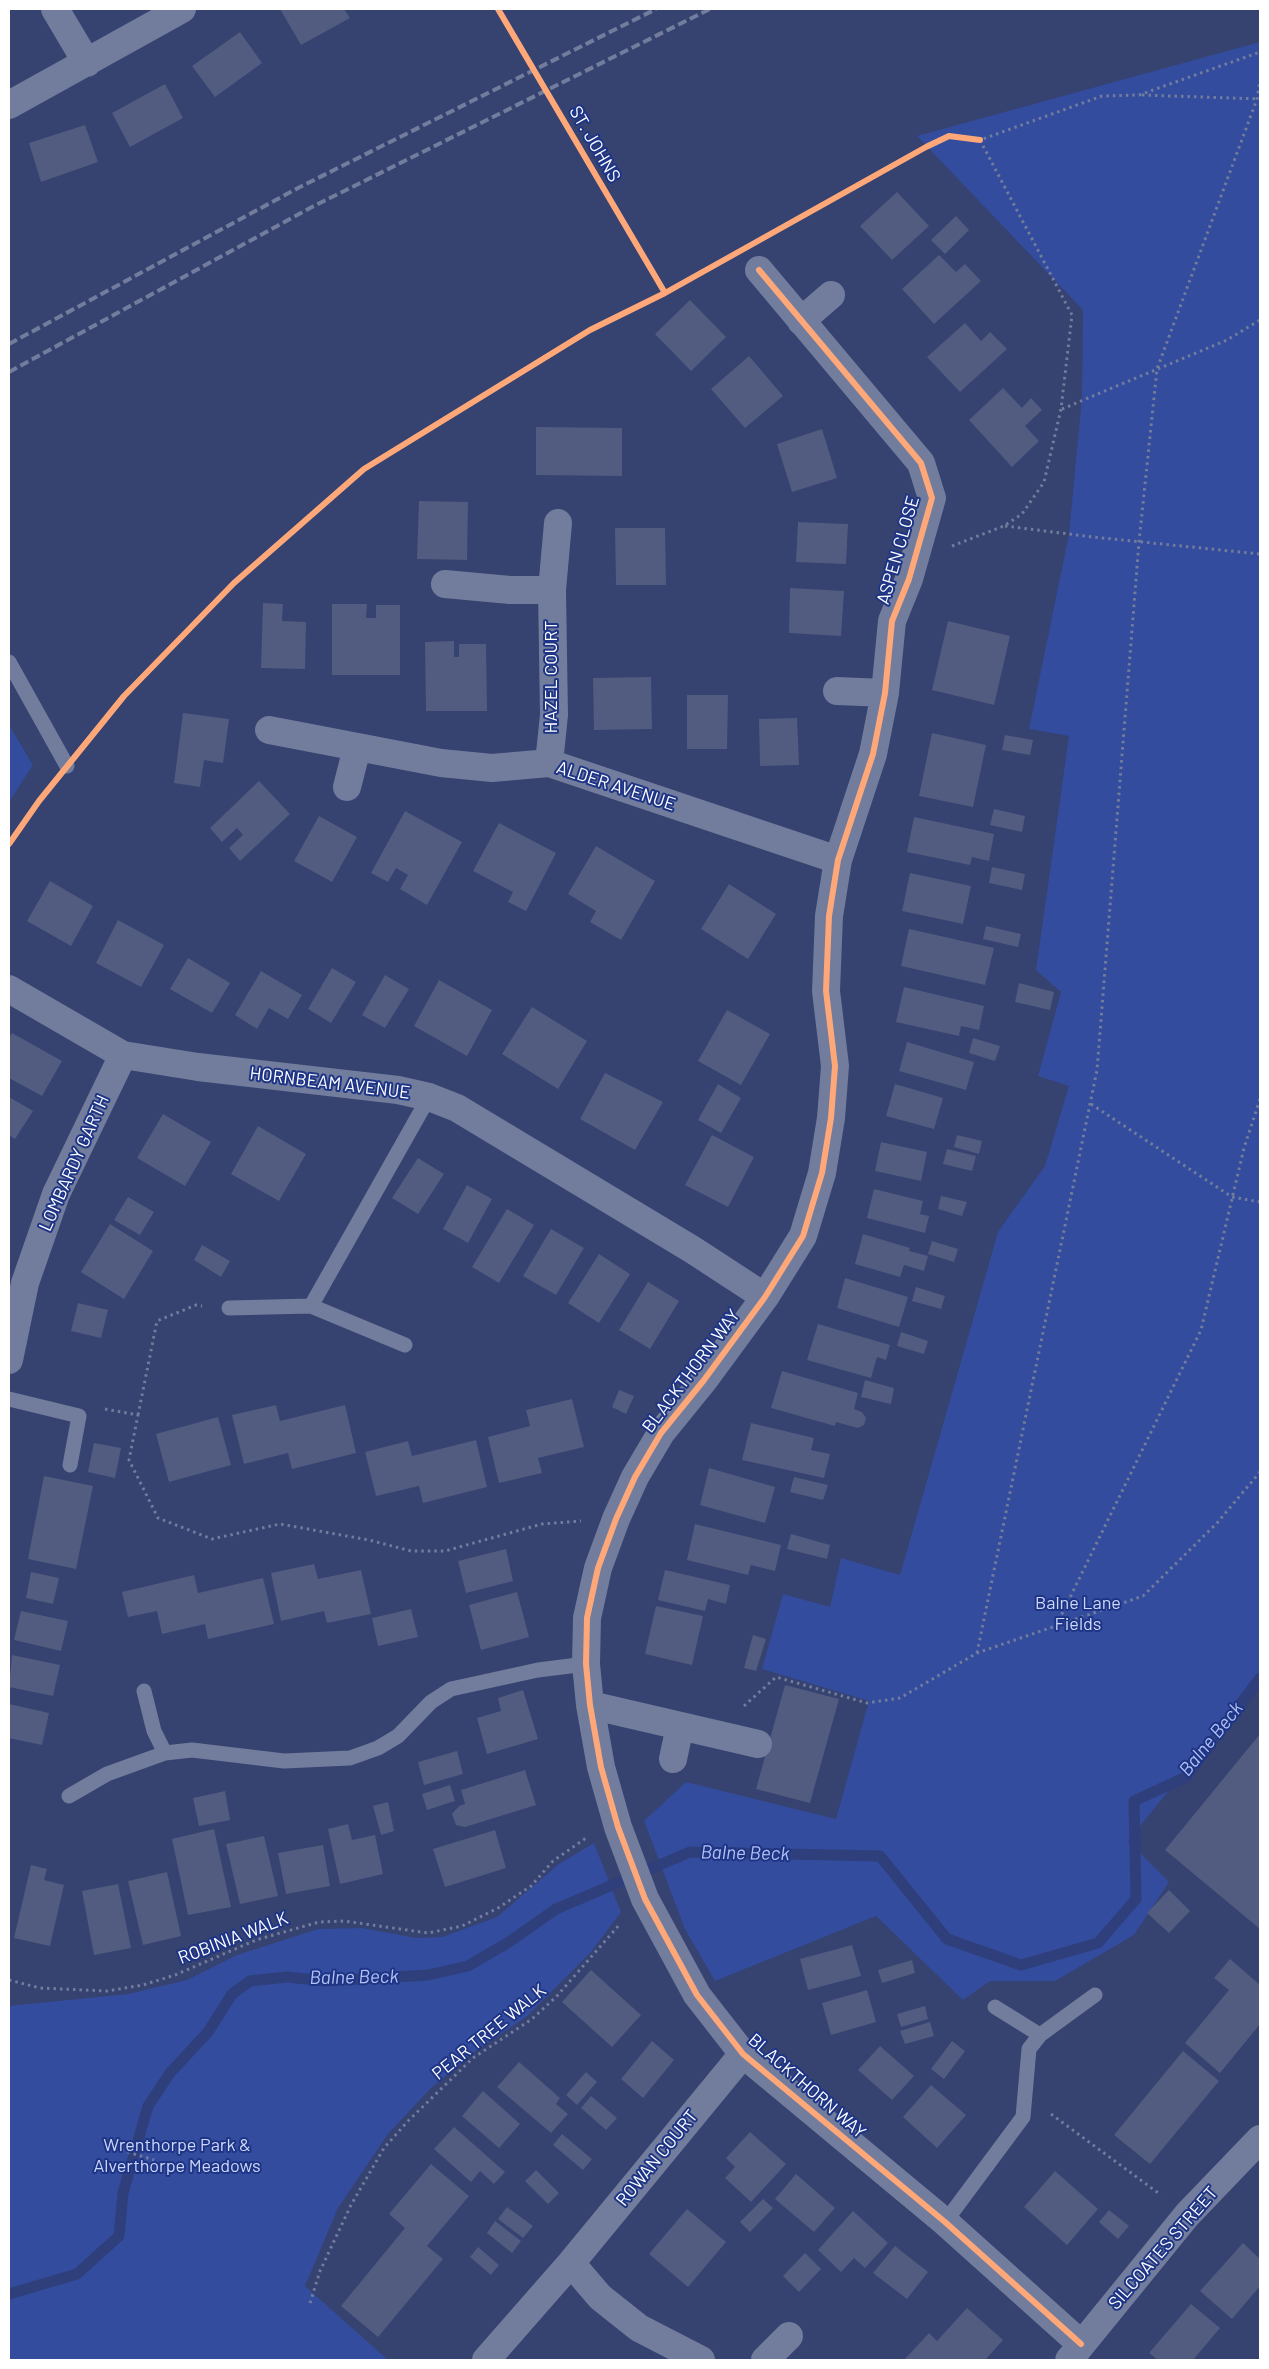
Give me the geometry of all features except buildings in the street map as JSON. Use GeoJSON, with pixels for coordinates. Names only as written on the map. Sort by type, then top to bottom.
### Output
{"type":"FeatureCollection","features":[{"type":"Feature","properties":{"kind":"street"},"geometry":{"type":"LineString","coordinates":[[55,9],[86,63]]}},
{"type":"Feature","properties":{"kind":"street"},"geometry":{"type":"LineString","coordinates":[[9,105],[182,9]]}},
{"type":"Feature","properties":{"kind":"street","name":"ASPEN CLOSE"},"geometry":{"type":"LineString","coordinates":[[759,270],[920,462],[932,498],[908,579],[892,621],[885,693],[873,754],[838,860]]}},
{"type":"Feature","properties":{"kind":"street"},"geometry":{"type":"LineString","coordinates":[[802,321],[831,295]]}},
{"type":"Feature","properties":{"kind":"street","name":"HAZEL COURT"},"geometry":{"type":"LineString","coordinates":[[548,763],[554,714],[552,590],[558,523]]}},
{"type":"Feature","properties":{"kind":"street"},"geometry":{"type":"LineString","coordinates":[[445,584],[510,590],[552,590]]}},
{"type":"Feature","properties":{"kind":"street"},"geometry":{"type":"LineString","coordinates":[[837,691],[885,693]]}},
{"type":"Feature","properties":{"kind":"street","name":"ALDER AVENUE"},"geometry":{"type":"LineString","coordinates":[[269,730],[441,763],[492,768],[548,763],[838,860]]}},
{"type":"Feature","properties":{"kind":"street"},"geometry":{"type":"LineString","coordinates":[[346,787],[357,748]]}},
{"type":"Feature","properties":{"kind":"street","name":"BLACKTHORN WAY"},"geometry":{"type":"LineString","coordinates":[[838,860],[830,916],[826,991],[835,1066],[831,1118],[822,1173],[803,1236],[765,1297],[704,1380],[661,1434],[635,1477],[616,1519],[598,1568],[587,1618],[586,1664],[590,1705],[600,1767],[618,1827],[645,1898],[697,1995],[743,2054],[945,2222],[1075,2352]]}},
{"type":"Feature","properties":{"kind":"street","name":"HORNBEAM AVENUE"},"geometry":{"type":"LineString","coordinates":[[9,989],[123,1055],[198,1067],[398,1090],[429,1097],[457,1108],[694,1250],[765,1297]]}},
{"type":"Feature","properties":{"kind":"street","name":"LOMBARDY GARTH"},"geometry":{"type":"LineString","coordinates":[[9,1360],[25,1283],[56,1194],[123,1055]]}},
{"type":"Feature","properties":{"kind":"street"},"geometry":{"type":"LineString","coordinates":[[590,1705],[758,1744]]}},
{"type":"Feature","properties":{"kind":"street"},"geometry":{"type":"LineString","coordinates":[[673,1759],[680,1726]]}},
{"type":"Feature","properties":{"kind":"street","name":"ROWAN COURT"},"geometry":{"type":"LineString","coordinates":[[486,2360],[571,2263],[743,2054]]}},
{"type":"Feature","properties":{"kind":"street","name":"SILCOATES STREET"},"geometry":{"type":"LineString","coordinates":[[1075,2352],[1187,2215],[1260,2140]]}},
{"type":"Feature","properties":{"kind":"street"},"geometry":{"type":"LineString","coordinates":[[571,2263],[600,2297],[639,2328],[701,2360]]}},
{"type":"Feature","properties":{"kind":"street"},"geometry":{"type":"LineString","coordinates":[[765,2360],[789,2336]]}},
{"type":"Feature","properties":{"kind":"lane"},"geometry":{"type":"LineString","coordinates":[[9,662],[67,766]]}},
{"type":"Feature","properties":{"kind":"lane"},"geometry":{"type":"LineString","coordinates":[[311,1306],[429,1097]]}},
{"type":"Feature","properties":{"kind":"lane"},"geometry":{"type":"LineString","coordinates":[[229,1308],[311,1306],[405,1345]]}},
{"type":"Feature","properties":{"kind":"lane"},"geometry":{"type":"LineString","coordinates":[[9,1399],[79,1416],[70,1465]]}},
{"type":"Feature","properties":{"kind":"lane"},"geometry":{"type":"LineString","coordinates":[[68,1796],[107,1774],[165,1753],[192,1750],[284,1761],[350,1758],[378,1748],[398,1736],[431,1702],[451,1688],[538,1670],[586,1664]]}},
{"type":"Feature","properties":{"kind":"lane"},"geometry":{"type":"LineString","coordinates":[[144,1691],[154,1731],[165,1753]]}},
{"type":"Feature","properties":{"kind":"lane"},"geometry":{"type":"LineString","coordinates":[[945,2222],[1023,2117],[1029,2049],[1040,2035],[1095,1995]]}},
{"type":"Feature","properties":{"kind":"lane"},"geometry":{"type":"LineString","coordinates":[[995,2007],[1040,2035]]}},
{"type":"Feature","properties":{"kind":"path"},"geometry":{"type":"LineString","coordinates":[[1139,95],[1260,52]]}},
{"type":"Feature","properties":{"kind":"path"},"geometry":{"type":"LineString","coordinates":[[977,1653],[1097,1070],[1139,542],[1156,369],[1258,99],[1260,80]]}},
{"type":"Feature","properties":{"kind":"path"},"geometry":{"type":"LineString","coordinates":[[972,139],[980,140],[1102,96],[1139,95],[1258,99]]}},
{"type":"Feature","properties":{"kind":"path"},"geometry":{"type":"LineString","coordinates":[[908,579],[944,550],[972,536],[1004,526],[1022,514],[1044,482],[1061,409],[1072,315],[980,140]]}},
{"type":"Feature","properties":{"kind":"path"},"geometry":{"type":"LineString","coordinates":[[1061,409],[1227,340],[1260,320]]}},
{"type":"Feature","properties":{"kind":"path"},"geometry":{"type":"LineString","coordinates":[[1004,526],[1260,554]]}},
{"type":"Feature","properties":{"kind":"path"},"geometry":{"type":"LineString","coordinates":[[1056,1626],[1201,1330],[1244,1148],[1260,1099]]}},
{"type":"Feature","properties":{"kind":"path"},"geometry":{"type":"LineString","coordinates":[[1091,1104],[1232,1197],[1260,1202]]}},
{"type":"Feature","properties":{"kind":"path"},"geometry":{"type":"LineString","coordinates":[[229,1308],[196,1305],[157,1321],[129,1460],[158,1518],[212,1539],[280,1524],[369,1540],[411,1551],[446,1552],[542,1524],[616,1519]]}},
{"type":"Feature","properties":{"kind":"path"},"geometry":{"type":"LineString","coordinates":[[79,1416],[88,1406],[138,1415]]}},
{"type":"Feature","properties":{"kind":"path"},"geometry":{"type":"LineString","coordinates":[[714,1734],[776,1677],[867,1703],[900,1698],[977,1653],[1143,1596],[1217,1523],[1260,1472]]}},
{"type":"Feature","properties":{"kind":"path"},"geometry":{"type":"LineString","coordinates":[[1026,2096],[1187,2215]]}},
{"type":"Feature","properties":{"kind":"path"},"geometry":{"type":"LineString","coordinates":[[115,2148],[154,2160]]}},
{"type":"Feature","properties":{"kind":"green space","name":"Balne Lane Fields"},"geometry":{"type":"Polygon","coordinates":[[[1260,42],[1260,1678],[1128,1841],[1169,1882],[1134,1935],[1055,1981],[990,1981],[963,2000],[876,1916],[715,1981],[685,1929],[644,1821],[686,1782],[836,1819],[869,1701],[762,1669],[783,1594],[830,1607],[841,1558],[900,1575],[998,1232],[1045,1166],[1069,1086],[1038,1076],[1061,992],[1036,970],[1069,736],[1029,729],[1069,534],[1082,397],[1083,310],[917,136],[1260,42]]]}},
{"type":"Feature","properties":{"kind":"green space"},"geometry":{"type":"Polygon","coordinates":[[[9,725],[33,765],[9,802],[9,725]]]}},
{"type":"Feature","properties":{"kind":"green space","name":"Wrenthorpe Park & Alverthorpe Meadows"},"geometry":{"type":"Polygon","coordinates":[[[594,1843],[621,1912],[592,1951],[526,2017],[474,2052],[430,2089],[388,2134],[338,2208],[305,2286],[388,2360],[9,2360],[9,2006],[128,1994],[187,1980],[237,1955],[318,1929],[362,1928],[416,1938],[442,1937],[497,1917],[559,1864],[594,1843]]]}},
{"type":"Feature","properties":{"kind":"waterway","name":"Balne Beck"},"geometry":{"type":"LineString","coordinates":[[9,2294],[77,2274],[119,2236],[123,2193],[148,2106],[170,2073],[208,2032],[232,1994],[250,1981],[287,1977],[326,1981],[428,1975],[468,1966],[509,1942],[556,1909],[690,1852],[880,1856],[947,1939],[1021,1965],[1098,1943],[1136,1899],[1134,1801],[1186,1777],[1260,1678]]}},
{"type":"Feature","properties":{"kind":"railway"},"geometry":{"type":"LineString","coordinates":[[9,344],[298,188],[656,9]]}},
{"type":"Feature","properties":{"kind":"railway"},"geometry":{"type":"LineString","coordinates":[[9,372],[312,207],[710,9]]}},
{"type":"Feature","properties":{"kind":"cycle path","name":"ST. JOHNS"},"geometry":{"type":"LineString","coordinates":[[498,9],[665,293]]}},
{"type":"Feature","properties":{"kind":"cycle path"},"geometry":{"type":"LineString","coordinates":[[9,844],[39,801],[124,696],[234,583],[364,469],[590,330],[665,293],[926,147],[949,136],[980,140]]}},
{"type":"Feature","properties":{"kind":"cycle path"},"geometry":{"type":"LineString","coordinates":[[759,270],[921,463],[932,498],[909,579],[892,621],[885,693],[873,754],[838,860],[829,916],[826,991],[835,1066],[831,1118],[822,1173],[803,1236],[765,1297],[704,1380],[661,1433],[635,1477],[616,1519],[598,1568],[587,1618],[586,1664],[590,1705],[601,1767],[618,1827],[645,1899],[697,1995],[743,2054],[945,2222],[1081,2344]]}}]}
